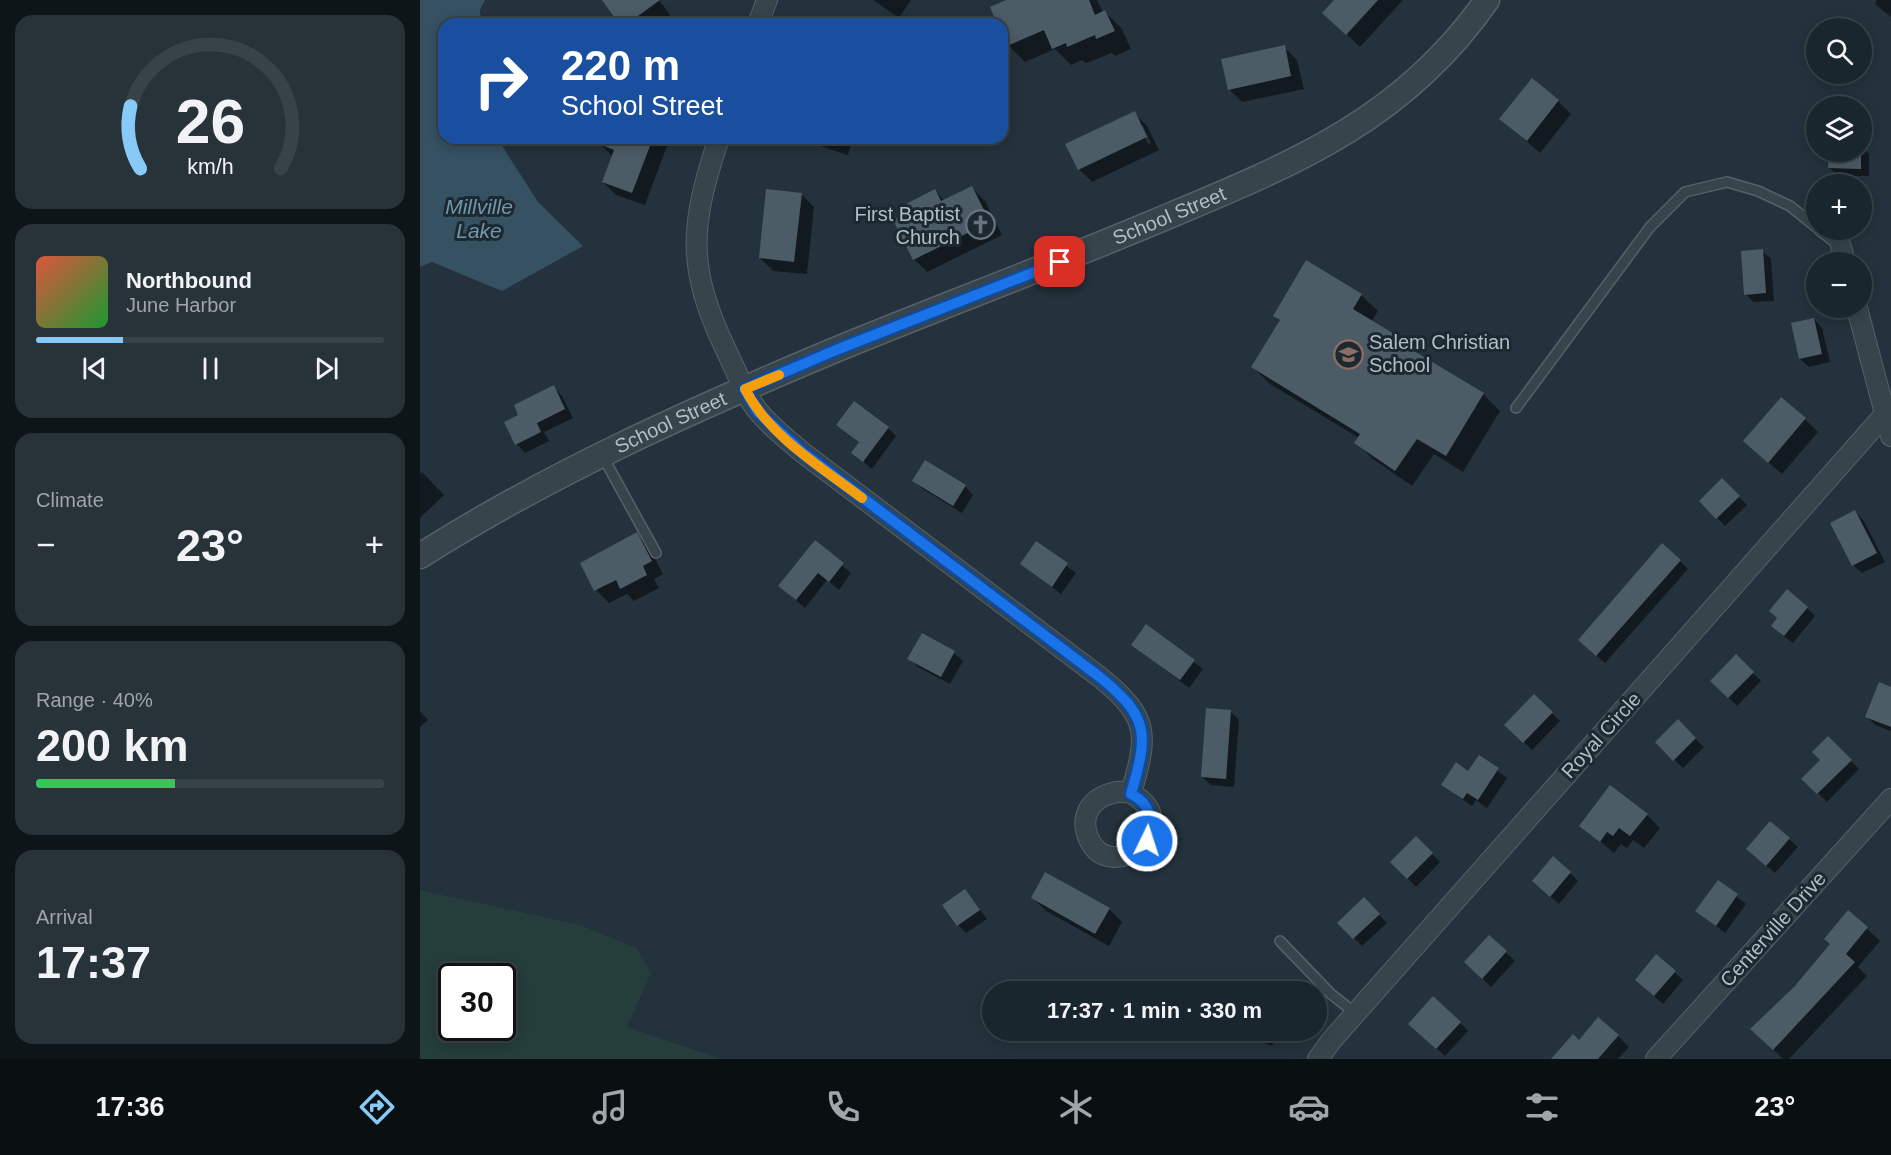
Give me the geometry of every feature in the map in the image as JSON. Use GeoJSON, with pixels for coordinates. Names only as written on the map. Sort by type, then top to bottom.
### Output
{"type":"FeatureCollection","features":[{"type":"Feature","properties":{"kind":"street"},"geometry":{"type":"LineString","coordinates":[[760,18],[767,0]]}},
{"type":"Feature","properties":{"kind":"street","name":"School Street"},"geometry":{"type":"LineString","coordinates":[[420,556],[508,503],[601,454],[836,350],[1060,262],[1301,158],[1354,128],[1412,86],[1443,57],[1487,0]]}},
{"type":"Feature","properties":{"kind":"street"},"geometry":{"type":"LineString","coordinates":[[717,144],[704,182],[698,212],[696,266],[709,314],[758,412],[802,452],[1119,693],[1133,709],[1143,737],[1143,751],[1131,794]]}},
{"type":"Feature","properties":{"kind":"street"},"geometry":{"type":"LineString","coordinates":[[1860,318],[1891,436]]}},
{"type":"Feature","properties":{"kind":"street","name":"Royal Circle"},"geometry":{"type":"LineString","coordinates":[[1318,1059],[1355,1013],[1886,413]]}},
{"type":"Feature","properties":{"kind":"street","name":"Centerville Drive"},"geometry":{"type":"LineString","coordinates":[[1656,1059],[1891,799]]}},
{"type":"Feature","properties":{"kind":"lane"},"geometry":{"type":"LineString","coordinates":[[1516,408],[1650,227],[1686,192],[1727,182],[1758,191],[1790,206],[1806,219]]}},
{"type":"Feature","properties":{"kind":"lane"},"geometry":{"type":"LineString","coordinates":[[1829,240],[1840,252]]}},
{"type":"Feature","properties":{"kind":"lane"},"geometry":{"type":"LineString","coordinates":[[601,454],[656,552]]}},
{"type":"Feature","properties":{"kind":"lane"},"geometry":{"type":"LineString","coordinates":[[1280,940],[1331,994],[1355,1013]]}},
{"type":"Feature","properties":{"kind":"green space"},"geometry":{"type":"Polygon","coordinates":[[[420,890],[580,925],[637,948],[651,973],[627,1027],[722,1059],[420,1059],[420,890]]]}},
{"type":"Feature","properties":{"kind":"water","name":"Millville Lake"},"geometry":{"type":"Polygon","coordinates":[[[420,0],[485,0],[480,10],[481,18],[438,18],[438,144],[501,144],[538,202],[583,246],[502,291],[432,262],[420,267],[420,0]]]}},
{"type":"Feature","properties":{"kind":"building"},"geometry":{"type":"Polygon","coordinates":[[[602,0],[660,0],[635,18],[615,18],[602,0]]]}},
{"type":"Feature","properties":{"kind":"building"},"geometry":{"type":"Polygon","coordinates":[[[1006,0],[1089,0],[1095,15],[1105,10],[1115,31],[1096,39],[1095,35],[1067,47],[1066,43],[1052,49],[1044,30],[1008,46],[1008,18],[995,18],[990,7],[1006,0]]]}},
{"type":"Feature","properties":{"kind":"building"},"geometry":{"type":"Polygon","coordinates":[[[1334,0],[1378,0],[1346,35],[1322,13],[1334,0]]]}},
{"type":"Feature","properties":{"kind":"building"},"geometry":{"type":"Polygon","coordinates":[[[1285,45],[1291,76],[1228,90],[1221,59],[1285,45]]]}},
{"type":"Feature","properties":{"kind":"building"},"geometry":{"type":"Polygon","coordinates":[[[1532,78],[1559,100],[1527,141],[1499,119],[1532,78]]]}},
{"type":"Feature","properties":{"kind":"building"},"geometry":{"type":"Polygon","coordinates":[[[1135,111],[1147,137],[1078,170],[1065,144],[1135,111]]]}},
{"type":"Feature","properties":{"kind":"building"},"geometry":{"type":"Polygon","coordinates":[[[600,144],[651,144],[632,193],[602,182],[614,150],[600,144]]]}},
{"type":"Feature","properties":{"kind":"building"},"geometry":{"type":"Polygon","coordinates":[[[1828,162],[1861,162],[1861,169],[1828,168],[1828,162]]]}},
{"type":"Feature","properties":{"kind":"building"},"geometry":{"type":"Polygon","coordinates":[[[972,186],[990,222],[913,260],[893,220],[910,212],[906,204],[935,189],[941,201],[972,186]]]}},
{"type":"Feature","properties":{"kind":"building"},"geometry":{"type":"Polygon","coordinates":[[[766,189],[802,193],[794,262],[759,258],[766,189]]]}},
{"type":"Feature","properties":{"kind":"building"},"geometry":{"type":"Polygon","coordinates":[[[1763,249],[1766,293],[1744,295],[1741,251],[1763,249]]]}},
{"type":"Feature","properties":{"kind":"building"},"geometry":{"type":"Polygon","coordinates":[[[1306,260],[1362,294],[1353,309],[1401,338],[1399,342],[1484,393],[1446,456],[1417,439],[1395,471],[1354,443],[1360,434],[1251,367],[1280,320],[1273,316],[1306,260]]]}},
{"type":"Feature","properties":{"kind":"building"},"geometry":{"type":"Polygon","coordinates":[[[1814,318],[1822,354],[1799,359],[1791,323],[1814,318]]]}},
{"type":"Feature","properties":{"kind":"building"},"geometry":{"type":"Polygon","coordinates":[[[554,385],[565,409],[537,423],[541,432],[515,445],[504,422],[518,415],[514,405],[554,385]]]}},
{"type":"Feature","properties":{"kind":"building"},"geometry":{"type":"Polygon","coordinates":[[[1781,397],[1806,418],[1768,463],[1743,441],[1781,397]]]}},
{"type":"Feature","properties":{"kind":"building"},"geometry":{"type":"Polygon","coordinates":[[[854,401],[889,427],[863,462],[851,453],[859,442],[836,425],[854,401]]]}},
{"type":"Feature","properties":{"kind":"building"},"geometry":{"type":"Polygon","coordinates":[[[925,460],[966,485],[953,506],[912,481],[925,460]]]}},
{"type":"Feature","properties":{"kind":"building"},"geometry":{"type":"Polygon","coordinates":[[[1722,478],[1740,496],[1716,519],[1699,501],[1722,478]]]}},
{"type":"Feature","properties":{"kind":"building"},"geometry":{"type":"Polygon","coordinates":[[[1855,510],[1877,553],[1852,566],[1830,523],[1855,510]]]}},
{"type":"Feature","properties":{"kind":"building"},"geometry":{"type":"Polygon","coordinates":[[[637,532],[652,561],[643,566],[647,575],[620,589],[616,580],[594,591],[580,563],[637,532]]]}},
{"type":"Feature","properties":{"kind":"building"},"geometry":{"type":"Polygon","coordinates":[[[815,540],[844,563],[829,582],[818,573],[796,600],[778,586],[815,540]]]}},
{"type":"Feature","properties":{"kind":"building"},"geometry":{"type":"Polygon","coordinates":[[[1036,541],[1068,563],[1052,587],[1020,564],[1036,541]]]}},
{"type":"Feature","properties":{"kind":"building"},"geometry":{"type":"Polygon","coordinates":[[[1662,543],[1681,560],[1596,656],[1578,640],[1662,543]]]}},
{"type":"Feature","properties":{"kind":"building"},"geometry":{"type":"Polygon","coordinates":[[[1787,589],[1808,607],[1784,636],[1771,626],[1777,618],[1769,611],[1787,589]]]}},
{"type":"Feature","properties":{"kind":"building"},"geometry":{"type":"Polygon","coordinates":[[[1146,624],[1195,660],[1180,680],[1131,645],[1146,624]]]}},
{"type":"Feature","properties":{"kind":"building"},"geometry":{"type":"Polygon","coordinates":[[[922,633],[955,651],[941,677],[907,659],[922,633]]]}},
{"type":"Feature","properties":{"kind":"building"},"geometry":{"type":"Polygon","coordinates":[[[1736,654],[1754,672],[1728,698],[1710,681],[1736,654]]]}},
{"type":"Feature","properties":{"kind":"building"},"geometry":{"type":"Polygon","coordinates":[[[1879,682],[1891,687],[1891,727],[1865,717],[1879,682]]]}},
{"type":"Feature","properties":{"kind":"building"},"geometry":{"type":"Polygon","coordinates":[[[1534,694],[1553,712],[1523,743],[1504,725],[1534,694]]]}},
{"type":"Feature","properties":{"kind":"building"},"geometry":{"type":"Polygon","coordinates":[[[1206,708],[1231,710],[1226,779],[1201,777],[1206,708]]]}},
{"type":"Feature","properties":{"kind":"building"},"geometry":{"type":"Polygon","coordinates":[[[1678,719],[1696,738],[1673,761],[1655,742],[1678,719]]]}},
{"type":"Feature","properties":{"kind":"building"},"geometry":{"type":"Polygon","coordinates":[[[1828,736],[1852,760],[1817,794],[1801,779],[1820,760],[1812,752],[1828,736]]]}},
{"type":"Feature","properties":{"kind":"building"},"geometry":{"type":"Polygon","coordinates":[[[1479,755],[1499,768],[1478,800],[1467,793],[1463,799],[1441,785],[1456,762],[1468,771],[1479,755]]]}},
{"type":"Feature","properties":{"kind":"building"},"geometry":{"type":"Polygon","coordinates":[[[1610,785],[1648,814],[1630,836],[1619,828],[1613,836],[1607,832],[1600,842],[1579,826],[1610,785]]]}},
{"type":"Feature","properties":{"kind":"building"},"geometry":{"type":"Polygon","coordinates":[[[1770,821],[1790,838],[1766,866],[1746,849],[1770,821]]]}},
{"type":"Feature","properties":{"kind":"building"},"geometry":{"type":"Polygon","coordinates":[[[1416,836],[1433,853],[1407,879],[1390,862],[1416,836]]]}},
{"type":"Feature","properties":{"kind":"building"},"geometry":{"type":"Polygon","coordinates":[[[1553,856],[1571,872],[1550,897],[1532,881],[1553,856]]]}},
{"type":"Feature","properties":{"kind":"building"},"geometry":{"type":"Polygon","coordinates":[[[1045,872],[1110,908],[1095,934],[1031,898],[1045,872]]]}},
{"type":"Feature","properties":{"kind":"building"},"geometry":{"type":"Polygon","coordinates":[[[1718,880],[1738,894],[1716,926],[1695,911],[1718,880]]]}},
{"type":"Feature","properties":{"kind":"building"},"geometry":{"type":"Polygon","coordinates":[[[965,889],[980,910],[957,926],[942,905],[965,889]]]}},
{"type":"Feature","properties":{"kind":"building"},"geometry":{"type":"Polygon","coordinates":[[[1364,897],[1380,914],[1353,939],[1337,923],[1364,897]]]}},
{"type":"Feature","properties":{"kind":"building"},"geometry":{"type":"Polygon","coordinates":[[[1848,910],[1868,927],[1846,954],[1855,962],[1773,1050],[1750,1029],[1794,987],[1830,944],[1824,939],[1848,910]]]}},
{"type":"Feature","properties":{"kind":"building"},"geometry":{"type":"Polygon","coordinates":[[[1489,935],[1507,951],[1482,979],[1464,962],[1489,935]]]}},
{"type":"Feature","properties":{"kind":"building"},"geometry":{"type":"Polygon","coordinates":[[[1656,954],[1676,971],[1654,996],[1635,980],[1656,954]]]}},
{"type":"Feature","properties":{"kind":"building"},"geometry":{"type":"Polygon","coordinates":[[[1433,996],[1461,1022],[1436,1049],[1408,1024],[1433,996]]]}},
{"type":"Feature","properties":{"kind":"building"},"geometry":{"type":"Polygon","coordinates":[[[1598,1017],[1619,1035],[1598,1059],[1551,1059],[1573,1034],[1579,1040],[1598,1017]]]}},
{"type":"Feature","properties":{"kind":"slow traffic"},"geometry":{"type":"LineString","coordinates":[[779,375],[745,389],[758,412],[802,452],[862,498]]}},
{"type":"Feature","properties":{"kind":"place","name":"First Baptist Church"},"geometry":{"type":"Point","coordinates":[981,225]}},
{"type":"Feature","properties":{"kind":"place","name":"Salem Christian School"},"geometry":{"type":"Point","coordinates":[1348,354]}},
{"type":"Feature","properties":{"kind":"route"},"geometry":{"type":"LineString","coordinates":[[1060,262],[836,350],[745,389],[758,412],[802,452],[1101,678],[1127,701],[1138,718],[1143,737],[1143,751],[1131,794],[1147,807],[1151,827],[1147,841]]}}]}
